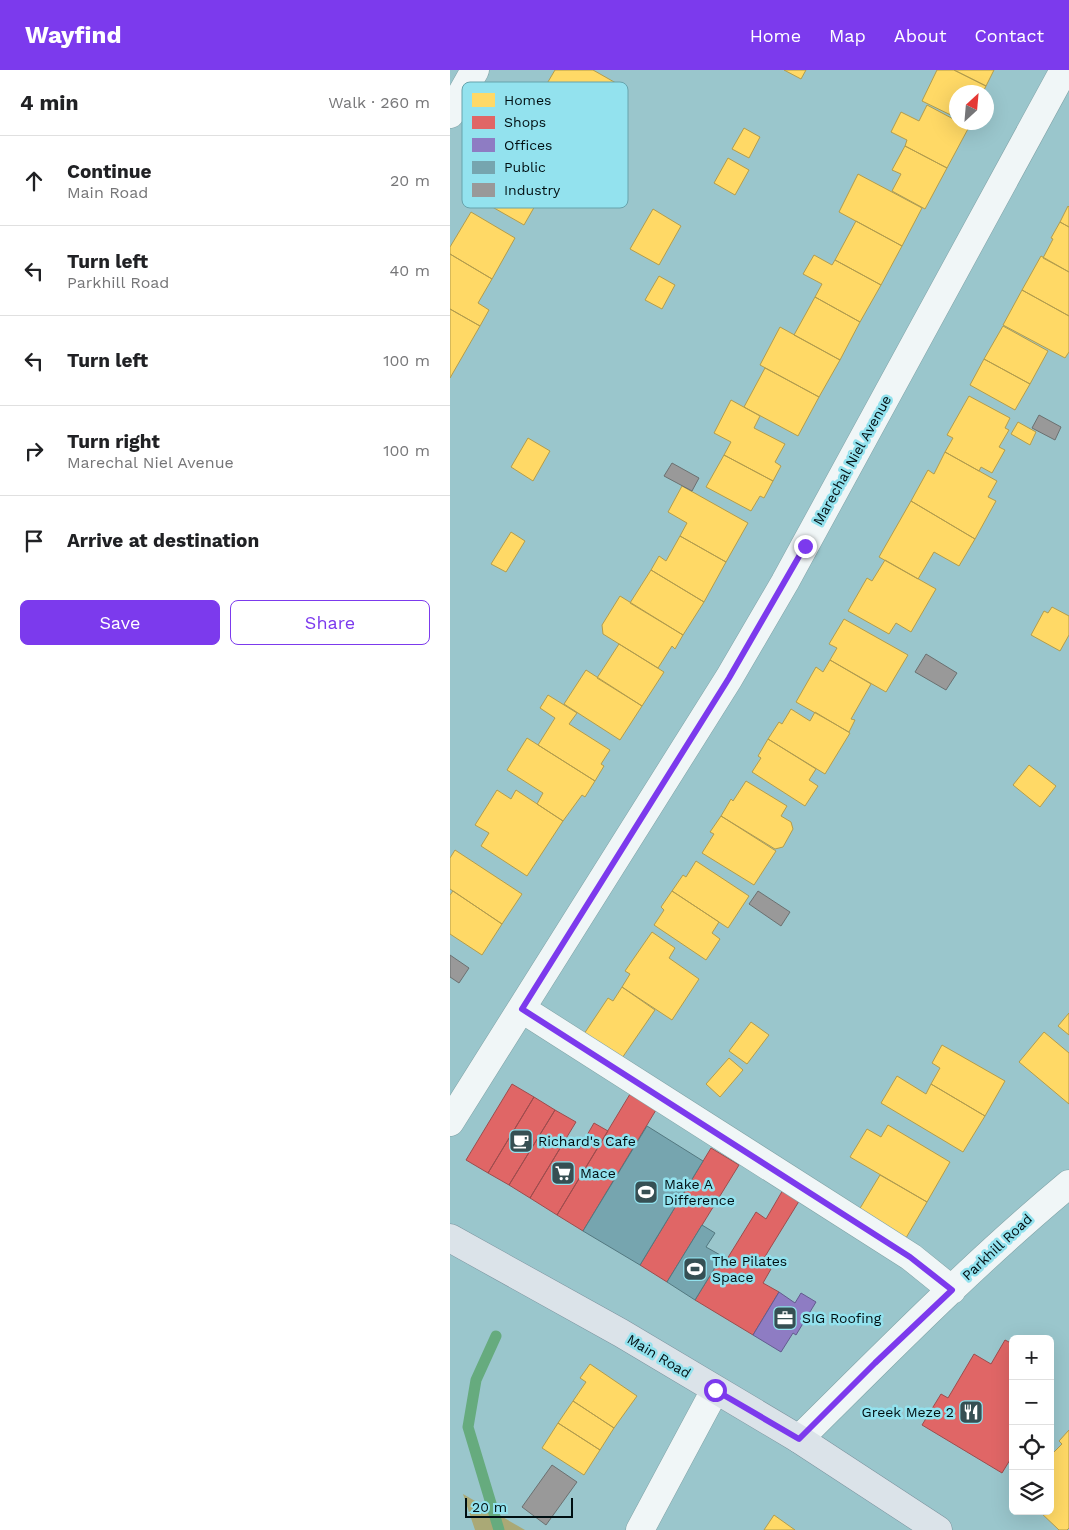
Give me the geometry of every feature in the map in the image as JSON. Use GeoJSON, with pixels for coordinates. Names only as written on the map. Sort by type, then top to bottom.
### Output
{"type":"FeatureCollection","features":[{"type":"Feature","properties":{"kind":"main road","name":"Main Road"},"geometry":{"type":"LineString","coordinates":[[450,1238],[622,1334],[799,1439],[938,1530]]}},
{"type":"Feature","properties":{"kind":"street"},"geometry":{"type":"LineString","coordinates":[[468,82],[475,70]]}},
{"type":"Feature","properties":{"kind":"street","name":"Marechal Niel Avenue"},"geometry":{"type":"LineString","coordinates":[[450,1122],[729,678],[785,582],[1064,70]]}},
{"type":"Feature","properties":{"kind":"street"},"geometry":{"type":"LineString","coordinates":[[450,114],[462,93]]}},
{"type":"Feature","properties":{"kind":"street"},"geometry":{"type":"LineString","coordinates":[[522,1009],[910,1257],[952,1290]]}},
{"type":"Feature","properties":{"kind":"street","name":"Parkhill Road"},"geometry":{"type":"LineString","coordinates":[[799,1439],[875,1363],[1024,1222],[1069,1184]]}},
{"type":"Feature","properties":{"kind":"street"},"geometry":{"type":"LineString","coordinates":[[640,1530],[715,1390]]}},
{"type":"Feature","properties":{"kind":"shaded area"},"geometry":{"type":"Polygon","coordinates":[[[463,1494],[525,1530],[475,1530],[463,1494]]]}},
{"type":"Feature","properties":{"kind":"building: Homes"},"geometry":{"type":"Polygon","coordinates":[[[555,70],[593,70],[614,82],[548,82],[555,70]]]}},
{"type":"Feature","properties":{"kind":"building: Homes"},"geometry":{"type":"Polygon","coordinates":[[[784,70],[806,70],[801,79],[784,70]]]}},
{"type":"Feature","properties":{"kind":"building: Homes"},"geometry":{"type":"Polygon","coordinates":[[[937,70],[954,70],[984,85],[949,85],[949,114],[922,101],[937,70]]]}},
{"type":"Feature","properties":{"kind":"building: Homes"},"geometry":{"type":"Polygon","coordinates":[[[954,70],[994,70],[986,85],[954,70]]]}},
{"type":"Feature","properties":{"kind":"building: Homes"},"geometry":{"type":"Polygon","coordinates":[[[927,105],[949,117],[949,130],[967,130],[947,168],[905,146],[907,140],[891,132],[901,112],[919,121],[927,105]]]}},
{"type":"Feature","properties":{"kind":"building: Homes"},"geometry":{"type":"Polygon","coordinates":[[[744,128],[760,137],[749,158],[732,149],[744,128]]]}},
{"type":"Feature","properties":{"kind":"building: Homes"},"geometry":{"type":"Polygon","coordinates":[[[905,146],[947,168],[925,209],[892,191],[901,174],[892,170],[905,146]]]}},
{"type":"Feature","properties":{"kind":"building: Homes"},"geometry":{"type":"Polygon","coordinates":[[[728,158],[749,170],[735,195],[714,183],[728,158]]]}},
{"type":"Feature","properties":{"kind":"building: Homes"},"geometry":{"type":"Polygon","coordinates":[[[858,174],[922,208],[902,246],[839,212],[858,174]]]}},
{"type":"Feature","properties":{"kind":"building: Homes"},"geometry":{"type":"Polygon","coordinates":[[[1069,207],[1069,227],[1060,222],[1069,207]]]}},
{"type":"Feature","properties":{"kind":"building: Homes"},"geometry":{"type":"Polygon","coordinates":[[[494,208],[534,208],[524,225],[494,208]]]}},
{"type":"Feature","properties":{"kind":"building: Homes"},"geometry":{"type":"Polygon","coordinates":[[[653,209],[681,226],[659,265],[630,249],[653,209]]]}},
{"type":"Feature","properties":{"kind":"building: Homes"},"geometry":{"type":"Polygon","coordinates":[[[471,212],[515,238],[492,279],[450,254],[450,247],[471,212]]]}},
{"type":"Feature","properties":{"kind":"building: Homes"},"geometry":{"type":"Polygon","coordinates":[[[856,221],[902,246],[881,285],[835,260],[856,221]]]}},
{"type":"Feature","properties":{"kind":"building: Homes"},"geometry":{"type":"Polygon","coordinates":[[[1060,222],[1069,227],[1069,272],[1043,258],[1060,222]]]}},
{"type":"Feature","properties":{"kind":"building: Homes"},"geometry":{"type":"Polygon","coordinates":[[[450,254],[492,279],[478,303],[489,310],[480,326],[450,309],[450,254]]]}},
{"type":"Feature","properties":{"kind":"building: Homes"},"geometry":{"type":"Polygon","coordinates":[[[814,255],[832,265],[835,260],[881,285],[860,322],[815,297],[822,284],[803,274],[814,255]]]}},
{"type":"Feature","properties":{"kind":"building: Homes"},"geometry":{"type":"Polygon","coordinates":[[[1041,256],[1069,272],[1069,316],[1022,290],[1041,256]]]}},
{"type":"Feature","properties":{"kind":"building: Homes"},"geometry":{"type":"Polygon","coordinates":[[[659,276],[675,285],[662,309],[645,300],[659,276]]]}},
{"type":"Feature","properties":{"kind":"building: Homes"},"geometry":{"type":"Polygon","coordinates":[[[1022,290],[1069,316],[1069,352],[1065,358],[1003,325],[1022,290]]]}},
{"type":"Feature","properties":{"kind":"building: Homes"},"geometry":{"type":"Polygon","coordinates":[[[815,297],[860,322],[840,360],[794,335],[815,297]]]}},
{"type":"Feature","properties":{"kind":"building: Homes"},"geometry":{"type":"Polygon","coordinates":[[[450,309],[480,326],[450,378],[450,309]]]}},
{"type":"Feature","properties":{"kind":"building: Homes"},"geometry":{"type":"Polygon","coordinates":[[[1003,326],[1048,351],[1030,384],[984,359],[1003,326]]]}},
{"type":"Feature","properties":{"kind":"building: Homes"},"geometry":{"type":"Polygon","coordinates":[[[780,327],[840,360],[819,397],[760,365],[780,327]]]}},
{"type":"Feature","properties":{"kind":"building: Homes"},"geometry":{"type":"Polygon","coordinates":[[[984,359],[1030,384],[1015,410],[970,385],[984,359]]]}},
{"type":"Feature","properties":{"kind":"building: Homes"},"geometry":{"type":"Polygon","coordinates":[[[765,368],[819,397],[798,436],[744,407],[765,368]]]}},
{"type":"Feature","properties":{"kind":"building: Homes"},"geometry":{"type":"Polygon","coordinates":[[[969,396],[1010,418],[1005,428],[1009,430],[999,447],[1005,450],[992,473],[981,467],[979,471],[945,452],[953,438],[947,435],[969,396]]]}},
{"type":"Feature","properties":{"kind":"building: Homes"},"geometry":{"type":"Polygon","coordinates":[[[731,400],[760,416],[754,428],[785,444],[775,462],[781,466],[773,481],[724,455],[731,442],[714,433],[731,400]]]}},
{"type":"Feature","properties":{"kind":"building: Homes"},"geometry":{"type":"Polygon","coordinates":[[[1018,422],[1036,432],[1030,445],[1011,434],[1018,422]]]}},
{"type":"Feature","properties":{"kind":"building: Homes"},"geometry":{"type":"Polygon","coordinates":[[[528,438],[550,451],[533,481],[511,467],[528,438]]]}},
{"type":"Feature","properties":{"kind":"building: Homes"},"geometry":{"type":"Polygon","coordinates":[[[945,452],[997,481],[988,497],[996,501],[975,539],[911,501],[928,470],[934,474],[945,452]]]}},
{"type":"Feature","properties":{"kind":"building: Homes"},"geometry":{"type":"Polygon","coordinates":[[[724,455],[773,481],[764,498],[760,496],[751,511],[706,487],[724,455]]]}},
{"type":"Feature","properties":{"kind":"building: Homes"},"geometry":{"type":"Polygon","coordinates":[[[682,486],[748,523],[726,562],[680,536],[687,523],[668,512],[682,486]]]}},
{"type":"Feature","properties":{"kind":"building: Homes"},"geometry":{"type":"Polygon","coordinates":[[[911,501],[975,539],[959,566],[934,552],[918,579],[879,557],[911,501]]]}},
{"type":"Feature","properties":{"kind":"building: Homes"},"geometry":{"type":"Polygon","coordinates":[[[511,532],[525,541],[506,572],[491,564],[511,532]]]}},
{"type":"Feature","properties":{"kind":"building: Homes"},"geometry":{"type":"Polygon","coordinates":[[[680,536],[726,562],[704,602],[651,570],[659,556],[666,561],[680,536]]]}},
{"type":"Feature","properties":{"kind":"building: Homes"},"geometry":{"type":"Polygon","coordinates":[[[885,560],[936,589],[911,632],[896,623],[889,634],[848,611],[867,578],[872,581],[885,560]]]}},
{"type":"Feature","properties":{"kind":"building: Homes"},"geometry":{"type":"Polygon","coordinates":[[[651,570],[704,602],[683,635],[630,603],[651,570]]]}},
{"type":"Feature","properties":{"kind":"building: Homes"},"geometry":{"type":"Polygon","coordinates":[[[620,596],[683,635],[675,649],[672,646],[658,668],[603,634],[602,625],[620,596]]]}},
{"type":"Feature","properties":{"kind":"building: Homes"},"geometry":{"type":"Polygon","coordinates":[[[1052,607],[1069,616],[1069,635],[1060,651],[1031,635],[1044,611],[1048,613],[1052,607]]]}},
{"type":"Feature","properties":{"kind":"building: Homes"},"geometry":{"type":"Polygon","coordinates":[[[844,619],[908,655],[886,692],[830,660],[837,648],[829,644],[844,619]]]}},
{"type":"Feature","properties":{"kind":"building: Homes"},"geometry":{"type":"Polygon","coordinates":[[[619,644],[664,672],[642,706],[597,678],[619,644]]]}},
{"type":"Feature","properties":{"kind":"building: Homes"},"geometry":{"type":"Polygon","coordinates":[[[830,660],[871,684],[851,719],[855,720],[849,732],[796,702],[816,667],[823,672],[830,660]]]}},
{"type":"Feature","properties":{"kind":"building: Homes"},"geometry":{"type":"Polygon","coordinates":[[[586,670],[642,706],[620,740],[564,704],[586,670]]]}},
{"type":"Feature","properties":{"kind":"building: Homes"},"geometry":{"type":"Polygon","coordinates":[[[548,695],[577,713],[569,724],[610,750],[601,764],[604,766],[595,781],[538,745],[555,718],[540,708],[548,695]]]}},
{"type":"Feature","properties":{"kind":"building: Homes"},"geometry":{"type":"Polygon","coordinates":[[[791,709],[810,721],[815,712],[850,733],[825,774],[768,739],[779,722],[782,724],[791,709]]]}},
{"type":"Feature","properties":{"kind":"building: Homes"},"geometry":{"type":"Polygon","coordinates":[[[527,738],[595,781],[585,797],[582,795],[563,821],[537,804],[543,793],[507,770],[527,738]]]}},
{"type":"Feature","properties":{"kind":"building: Homes"},"geometry":{"type":"Polygon","coordinates":[[[768,739],[816,769],[809,780],[818,786],[805,806],[752,772],[761,758],[758,756],[768,739]]]}},
{"type":"Feature","properties":{"kind":"building: Homes"},"geometry":{"type":"Polygon","coordinates":[[[1029,765],[1056,786],[1040,807],[1013,785],[1029,765]]]}},
{"type":"Feature","properties":{"kind":"building: Homes"},"geometry":{"type":"Polygon","coordinates":[[[746,781],[787,806],[781,816],[791,822],[793,829],[783,847],[775,849],[721,816],[731,799],[733,801],[746,781]]]}},
{"type":"Feature","properties":{"kind":"building: Homes"},"geometry":{"type":"Polygon","coordinates":[[[497,790],[511,799],[516,790],[563,821],[527,876],[481,846],[489,833],[475,825],[497,790]]]}},
{"type":"Feature","properties":{"kind":"building: Homes"},"geometry":{"type":"Polygon","coordinates":[[[721,816],[776,851],[754,885],[702,853],[714,834],[710,832],[721,816]]]}},
{"type":"Feature","properties":{"kind":"building: Homes"},"geometry":{"type":"Polygon","coordinates":[[[455,850],[522,894],[502,924],[450,889],[450,858],[455,850]]]}},
{"type":"Feature","properties":{"kind":"building: Homes"},"geometry":{"type":"Polygon","coordinates":[[[696,861],[749,896],[728,928],[672,891],[683,875],[686,877],[696,861]]]}},
{"type":"Feature","properties":{"kind":"building: Homes"},"geometry":{"type":"Polygon","coordinates":[[[453,891],[502,924],[482,955],[450,934],[450,895],[453,891]]]}},
{"type":"Feature","properties":{"kind":"building: Homes"},"geometry":{"type":"Polygon","coordinates":[[[672,891],[719,922],[712,933],[720,939],[706,960],[654,925],[664,910],[661,907],[672,891]]]}},
{"type":"Feature","properties":{"kind":"building: Homes"},"geometry":{"type":"Polygon","coordinates":[[[652,932],[675,948],[669,958],[699,979],[672,1020],[622,987],[630,974],[625,971],[652,932]]]}},
{"type":"Feature","properties":{"kind":"building: Homes"},"geometry":{"type":"Polygon","coordinates":[[[622,987],[655,1010],[620,1061],[582,1037],[608,998],[613,1001],[622,987]]]}},
{"type":"Feature","properties":{"kind":"building: Homes"},"geometry":{"type":"Polygon","coordinates":[[[1069,1013],[1069,1035],[1058,1026],[1069,1013]]]}},
{"type":"Feature","properties":{"kind":"building: Homes"},"geometry":{"type":"Polygon","coordinates":[[[751,1022],[769,1035],[747,1064],[729,1051],[751,1022]]]}},
{"type":"Feature","properties":{"kind":"building: Homes"},"geometry":{"type":"Polygon","coordinates":[[[1044,1032],[1069,1053],[1069,1104],[1019,1062],[1044,1032]]]}},
{"type":"Feature","properties":{"kind":"building: Homes"},"geometry":{"type":"Polygon","coordinates":[[[942,1045],[1005,1081],[985,1116],[931,1084],[940,1068],[932,1063],[942,1045]]]}},
{"type":"Feature","properties":{"kind":"building: Homes"},"geometry":{"type":"Polygon","coordinates":[[[729,1058],[743,1070],[720,1097],[706,1084],[729,1058]]]}},
{"type":"Feature","properties":{"kind":"building: Homes"},"geometry":{"type":"Polygon","coordinates":[[[897,1076],[926,1094],[931,1084],[985,1116],[963,1152],[881,1103],[897,1076]]]}},
{"type":"Feature","properties":{"kind":"building: Homes"},"geometry":{"type":"Polygon","coordinates":[[[888,1125],[950,1162],[927,1202],[850,1157],[867,1129],[881,1137],[888,1125]]]}},
{"type":"Feature","properties":{"kind":"building: Homes"},"geometry":{"type":"Polygon","coordinates":[[[880,1175],[927,1202],[903,1243],[856,1215],[880,1175]]]}},
{"type":"Feature","properties":{"kind":"building: Homes"},"geometry":{"type":"Polygon","coordinates":[[[590,1364],[637,1396],[614,1428],[573,1401],[586,1382],[580,1378],[590,1364]]]}},
{"type":"Feature","properties":{"kind":"building: Homes"},"geometry":{"type":"Polygon","coordinates":[[[573,1401],[614,1428],[600,1450],[558,1423],[573,1401]]]}},
{"type":"Feature","properties":{"kind":"building: Homes"},"geometry":{"type":"Polygon","coordinates":[[[558,1423],[600,1450],[584,1475],[542,1448],[558,1423]]]}},
{"type":"Feature","properties":{"kind":"building: Homes"},"geometry":{"type":"Polygon","coordinates":[[[1069,1430],[1069,1528],[1067,1530],[1059,1530],[1043,1515],[1054,1515],[1054,1452],[1062,1444],[1059,1441],[1069,1430]]]}},
{"type":"Feature","properties":{"kind":"building: Homes"},"geometry":{"type":"Polygon","coordinates":[[[774,1515],[795,1530],[764,1530],[774,1515]]]}},
{"type":"Feature","properties":{"kind":"building: Shops"},"geometry":{"type":"Polygon","coordinates":[[[512,1084],[534,1097],[488,1173],[466,1160],[512,1084]]]}},
{"type":"Feature","properties":{"kind":"building: Shops"},"geometry":{"type":"Polygon","coordinates":[[[630,1094],[656,1110],[583,1231],[557,1215],[630,1094]]]}},
{"type":"Feature","properties":{"kind":"building: Shops","name":"Richard's Cafe"},"geometry":{"type":"Polygon","coordinates":[[[534,1097],[555,1110],[509,1185],[488,1173],[534,1097]]]}},
{"type":"Feature","properties":{"kind":"building: Shops"},"geometry":{"type":"Polygon","coordinates":[[[555,1110],[576,1122],[530,1198],[509,1185],[555,1110]]]}},
{"type":"Feature","properties":{"kind":"building: Shops","name":"Mace"},"geometry":{"type":"Polygon","coordinates":[[[594,1123],[608,1131],[557,1215],[530,1198],[565,1140],[579,1149],[594,1123]]]}},
{"type":"Feature","properties":{"kind":"building: Shops"},"geometry":{"type":"Polygon","coordinates":[[[711,1148],[739,1165],[667,1282],[640,1265],[711,1148]]]}},
{"type":"Feature","properties":{"kind":"building: Shops"},"geometry":{"type":"Polygon","coordinates":[[[784,1188],[801,1198],[761,1263],[771,1269],[763,1283],[779,1292],[753,1335],[695,1300],[722,1256],[727,1259],[756,1212],[766,1219],[784,1188]]]}},
{"type":"Feature","properties":{"kind":"building: Shops","name":"Greek Meze 2"},"geometry":{"type":"Polygon","coordinates":[[[1005,1340],[1009,1342],[1009,1462],[1002,1473],[922,1425],[941,1394],[948,1398],[974,1354],[991,1364],[1005,1340]]]}},
{"type":"Feature","properties":{"kind":"building: Offices","name":"SIG Roofing"},"geometry":{"type":"Polygon","coordinates":[[[779,1292],[795,1303],[801,1293],[816,1302],[796,1335],[793,1333],[781,1352],[753,1335],[779,1292]]]}},
{"type":"Feature","properties":{"kind":"building: Public","name":"Make A Difference"},"geometry":{"type":"Polygon","coordinates":[[[647,1126],[703,1161],[640,1265],[583,1231],[647,1126]]]}},
{"type":"Feature","properties":{"kind":"building: Public","name":"The Pilates Space"},"geometry":{"type":"Polygon","coordinates":[[[702,1225],[715,1233],[706,1247],[722,1256],[695,1300],[667,1282],[702,1225]]]}},
{"type":"Feature","properties":{"kind":"building: Industry"},"geometry":{"type":"Polygon","coordinates":[[[1039,415],[1061,427],[1055,440],[1032,428],[1039,415]]]}},
{"type":"Feature","properties":{"kind":"building: Industry"},"geometry":{"type":"Polygon","coordinates":[[[672,463],[699,478],[692,491],[664,476],[672,463]]]}},
{"type":"Feature","properties":{"kind":"building: Industry"},"geometry":{"type":"Polygon","coordinates":[[[926,654],[957,673],[946,690],[915,672],[926,654]]]}},
{"type":"Feature","properties":{"kind":"building: Industry"},"geometry":{"type":"Polygon","coordinates":[[[758,891],[790,912],[781,926],[749,904],[758,891]]]}},
{"type":"Feature","properties":{"kind":"building: Industry"},"geometry":{"type":"Polygon","coordinates":[[[450,955],[469,968],[459,983],[450,977],[450,955]]]}},
{"type":"Feature","properties":{"kind":"building: Industry"},"geometry":{"type":"Polygon","coordinates":[[[552,1465],[577,1482],[546,1525],[522,1507],[552,1465]]]}},
{"type":"Feature","properties":{"kind":"waterway"},"geometry":{"type":"LineString","coordinates":[[496,1336],[476,1380],[468,1427],[499,1530]]}},
{"type":"Feature","properties":{"kind":"place","name":"Richard's Cafe"},"geometry":{"type":"Point","coordinates":[521,1141]}},
{"type":"Feature","properties":{"kind":"place","name":"Mace"},"geometry":{"type":"Point","coordinates":[563,1173]}},
{"type":"Feature","properties":{"kind":"place","name":"Make A Difference"},"geometry":{"type":"Point","coordinates":[646,1192]}},
{"type":"Feature","properties":{"kind":"place","name":"The Pilates Space"},"geometry":{"type":"Point","coordinates":[695,1269]}},
{"type":"Feature","properties":{"kind":"place","name":"SIG Roofing"},"geometry":{"type":"Point","coordinates":[785,1318]}},
{"type":"Feature","properties":{"kind":"place","name":"Greek Meze 2"},"geometry":{"type":"Point","coordinates":[971,1412]}},
{"type":"Feature","properties":{"kind":"route"},"geometry":{"type":"LineString","coordinates":[[715,1390],[799,1439],[952,1290],[910,1257],[522,1009],[729,678],[805,546]]}}]}
